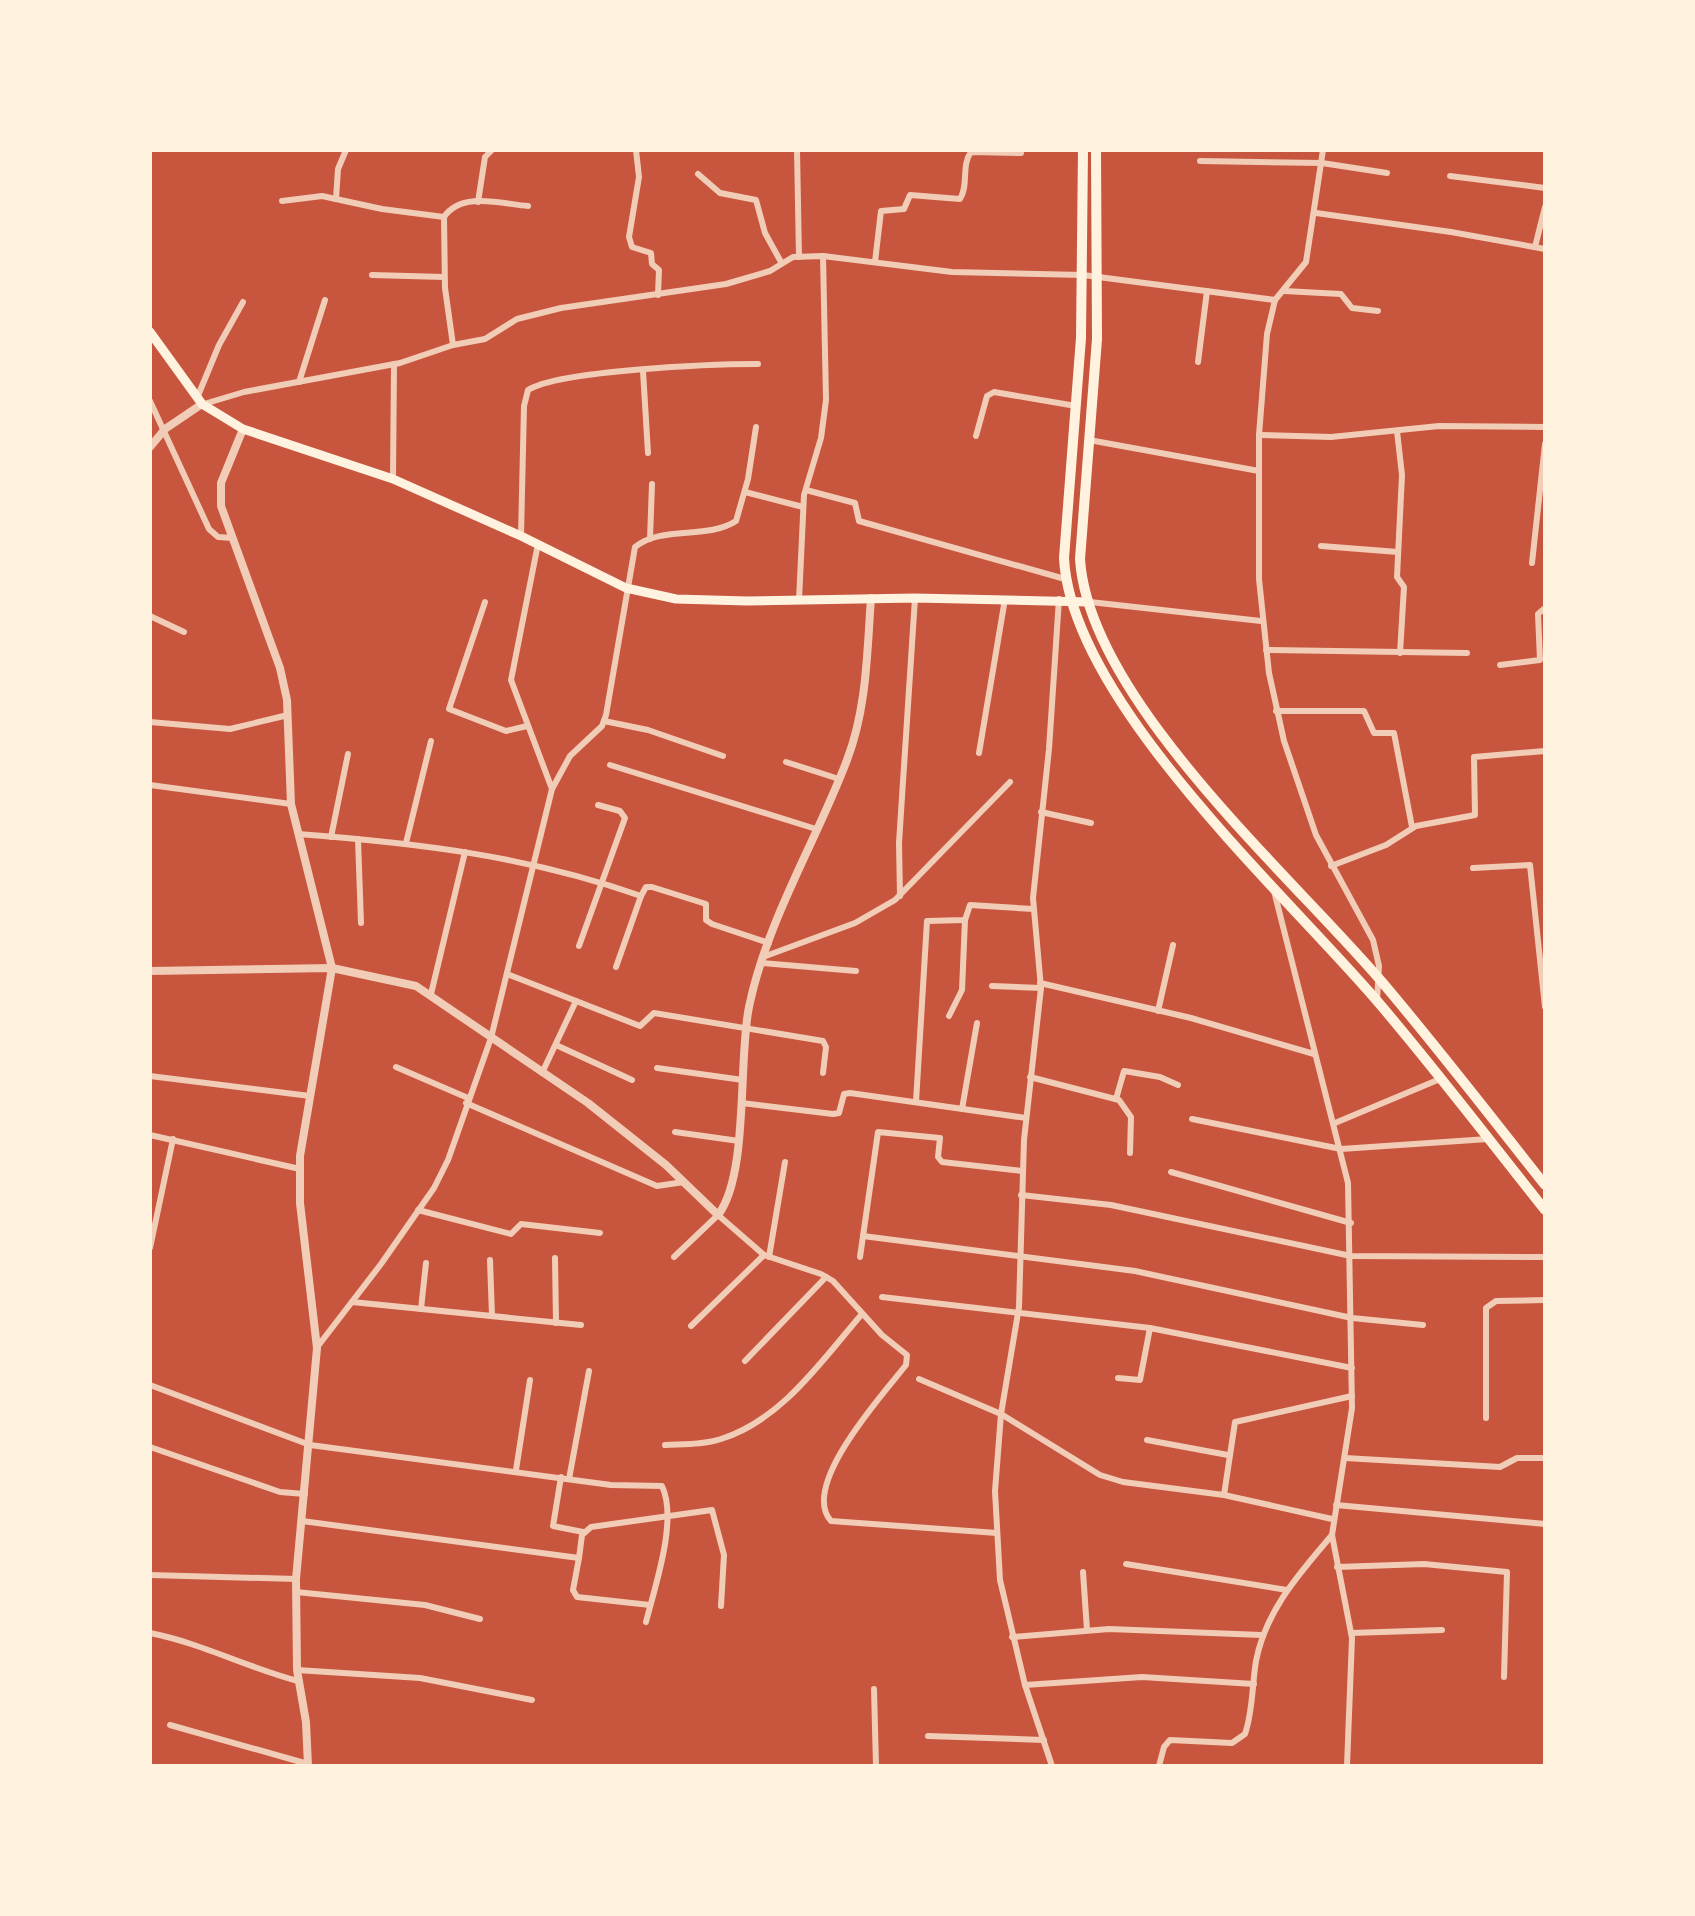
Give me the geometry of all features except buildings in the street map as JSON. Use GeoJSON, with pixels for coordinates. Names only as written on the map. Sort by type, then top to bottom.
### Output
{"type":"FeatureCollection","features":[{"type":"Feature","properties":{"kind":"main road"},"geometry":{"type":"LineString","coordinates":[[1083,150],[1083,275],[1065,579],[1072,600],[1104,673],[1184,786],[1377,1001],[1545,1210]]}},
{"type":"Feature","properties":{"kind":"main road"},"geometry":{"type":"LineString","coordinates":[[1096,150],[1099,276],[1080,559],[1089,602],[1117,665],[1166,740],[1285,879],[1380,980],[1545,1185]]}},
{"type":"Feature","properties":{"kind":"main road"},"geometry":{"type":"LineString","coordinates":[[150,332],[200,401],[243,429],[393,479],[521,536],[597,577],[626,588],[676,599],[1059,599],[1089,602]]}},
{"type":"Feature","properties":{"kind":"street"},"geometry":{"type":"LineString","coordinates":[[336,199],[338,169],[346,150]]}},
{"type":"Feature","properties":{"kind":"street"},"geometry":{"type":"LineString","coordinates":[[478,202],[485,157],[492,150]]}},
{"type":"Feature","properties":{"kind":"street"},"geometry":{"type":"LineString","coordinates":[[636,150],[639,177],[629,237],[632,247],[651,253],[652,264],[659,270],[658,295]]}},
{"type":"Feature","properties":{"kind":"street"},"geometry":{"type":"LineString","coordinates":[[797,150],[799,257]]}},
{"type":"Feature","properties":{"kind":"street"},"geometry":{"type":"LineString","coordinates":[[1323,150],[1316,213],[1306,262],[1275,300],[1266,345],[1259,435],[1261,621],[1276,711],[1302,798],[1331,866],[1373,940],[1380,980],[1377,1001]]}},
{"type":"Feature","properties":{"kind":"street"},"geometry":{"type":"LineString","coordinates":[[875,262],[881,211],[904,209],[910,195],[960,199],[964,192],[967,158],[976,151],[1021,153]]}},
{"type":"Feature","properties":{"kind":"street"},"geometry":{"type":"LineString","coordinates":[[1200,161],[1322,163],[1387,173]]}},
{"type":"Feature","properties":{"kind":"street"},"geometry":{"type":"LineString","coordinates":[[698,174],[720,193],[756,200],[765,233],[781,262]]}},
{"type":"Feature","properties":{"kind":"street"},"geometry":{"type":"LineString","coordinates":[[1450,176],[1545,188]]}},
{"type":"Feature","properties":{"kind":"street"},"geometry":{"type":"LineString","coordinates":[[282,201],[310,195],[444,217]]}},
{"type":"Feature","properties":{"kind":"street"},"geometry":{"type":"LineString","coordinates":[[453,345],[444,277],[444,217],[461,202],[528,206]]}},
{"type":"Feature","properties":{"kind":"street"},"geometry":{"type":"LineString","coordinates":[[1535,247],[1545,207]]}},
{"type":"Feature","properties":{"kind":"street"},"geometry":{"type":"LineString","coordinates":[[1316,213],[1545,249]]}},
{"type":"Feature","properties":{"kind":"street"},"geometry":{"type":"LineString","coordinates":[[799,600],[803,507],[821,438],[826,400],[823,256]]}},
{"type":"Feature","properties":{"kind":"street"},"geometry":{"type":"LineString","coordinates":[[151,442],[200,401],[394,364],[453,345],[485,339],[529,315],[752,277],[781,262],[799,257],[823,256],[952,272],[1099,276],[1275,300]]}},
{"type":"Feature","properties":{"kind":"street"},"geometry":{"type":"LineString","coordinates":[[372,275],[444,277]]}},
{"type":"Feature","properties":{"kind":"street"},"geometry":{"type":"LineString","coordinates":[[1198,362],[1207,291]]}},
{"type":"Feature","properties":{"kind":"street"},"geometry":{"type":"LineString","coordinates":[[1284,291],[1341,294],[1352,308],[1378,311]]}},
{"type":"Feature","properties":{"kind":"street"},"geometry":{"type":"LineString","coordinates":[[299,382],[325,300]]}},
{"type":"Feature","properties":{"kind":"street"},"geometry":{"type":"LineString","coordinates":[[200,401],[219,345],[243,302]]}},
{"type":"Feature","properties":{"kind":"street"},"geometry":{"type":"LineString","coordinates":[[521,536],[524,406],[528,390],[547,382],[713,363],[758,364]]}},
{"type":"Feature","properties":{"kind":"street"},"geometry":{"type":"LineString","coordinates":[[393,479],[394,364]]}},
{"type":"Feature","properties":{"kind":"street"},"geometry":{"type":"LineString","coordinates":[[643,371],[648,453]]}},
{"type":"Feature","properties":{"kind":"street"},"geometry":{"type":"LineString","coordinates":[[976,436],[987,396],[994,392],[1076,406]]}},
{"type":"Feature","properties":{"kind":"street"},"geometry":{"type":"LineString","coordinates":[[150,401],[209,529],[218,537],[233,538]]}},
{"type":"Feature","properties":{"kind":"street"},"geometry":{"type":"LineString","coordinates":[[1259,435],[1331,437],[1439,426],[1545,427]]}},
{"type":"Feature","properties":{"kind":"street"},"geometry":{"type":"LineString","coordinates":[[317,1348],[418,1210],[448,1160],[491,1038],[552,789],[570,756],[604,721],[635,547],[650,539],[733,524],[745,492],[756,427]]}},
{"type":"Feature","properties":{"kind":"street"},"geometry":{"type":"LineString","coordinates":[[170,1725],[308,1765],[297,1670],[296,1579],[317,1348],[300,1203],[300,1169],[332,968],[291,804],[288,715],[280,668],[221,506],[221,483],[243,429]]}},
{"type":"Feature","properties":{"kind":"street"},"geometry":{"type":"LineString","coordinates":[[1397,431],[1402,475],[1397,577],[1404,587],[1400,653]]}},
{"type":"Feature","properties":{"kind":"street"},"geometry":{"type":"LineString","coordinates":[[1089,440],[1259,471]]}},
{"type":"Feature","properties":{"kind":"street"},"geometry":{"type":"LineString","coordinates":[[1532,563],[1545,444]]}},
{"type":"Feature","properties":{"kind":"street"},"geometry":{"type":"LineString","coordinates":[[650,539],[652,484]]}},
{"type":"Feature","properties":{"kind":"street"},"geometry":{"type":"LineString","coordinates":[[806,490],[855,503],[861,522],[1065,579]]}},
{"type":"Feature","properties":{"kind":"street"},"geometry":{"type":"LineString","coordinates":[[745,492],[803,507]]}},
{"type":"Feature","properties":{"kind":"street"},"geometry":{"type":"LineString","coordinates":[[538,544],[511,680],[552,789]]}},
{"type":"Feature","properties":{"kind":"street"},"geometry":{"type":"LineString","coordinates":[[1321,546],[1398,552]]}},
{"type":"Feature","properties":{"kind":"street"},"geometry":{"type":"LineString","coordinates":[[674,1257],[718,1215],[726,1202],[739,1141],[746,1030],[762,960],[857,732],[871,598]]}},
{"type":"Feature","properties":{"kind":"street"},"geometry":{"type":"LineString","coordinates":[[900,896],[898,854],[915,598]]}},
{"type":"Feature","properties":{"kind":"street"},"geometry":{"type":"LineString","coordinates":[[979,753],[1005,599]]}},
{"type":"Feature","properties":{"kind":"street"},"geometry":{"type":"LineString","coordinates":[[1052,1766],[1025,1685],[1000,1580],[995,1491],[1001,1414],[1019,1312],[1022,1171],[1041,985],[1033,909],[1059,599]]}},
{"type":"Feature","properties":{"kind":"street"},"geometry":{"type":"LineString","coordinates":[[485,602],[449,712],[506,731],[527,726]]}},
{"type":"Feature","properties":{"kind":"street"},"geometry":{"type":"LineString","coordinates":[[1089,602],[1261,621]]}},
{"type":"Feature","properties":{"kind":"street"},"geometry":{"type":"LineString","coordinates":[[1500,665],[1540,660],[1538,614],[1545,608]]}},
{"type":"Feature","properties":{"kind":"street"},"geometry":{"type":"LineString","coordinates":[[150,616],[184,632]]}},
{"type":"Feature","properties":{"kind":"street"},"geometry":{"type":"LineString","coordinates":[[1266,650],[1467,653]]}},
{"type":"Feature","properties":{"kind":"street"},"geometry":{"type":"LineString","coordinates":[[1276,711],[1361,710],[1366,713],[1374,733],[1394,733],[1412,827]]}},
{"type":"Feature","properties":{"kind":"street"},"geometry":{"type":"LineString","coordinates":[[150,722],[230,729],[288,715]]}},
{"type":"Feature","properties":{"kind":"street"},"geometry":{"type":"LineString","coordinates":[[604,721],[648,730],[723,756]]}},
{"type":"Feature","properties":{"kind":"street"},"geometry":{"type":"LineString","coordinates":[[406,843],[431,741]]}},
{"type":"Feature","properties":{"kind":"street"},"geometry":{"type":"LineString","coordinates":[[1331,866],[1386,845],[1412,827],[1475,815],[1474,757],[1545,751]]}},
{"type":"Feature","properties":{"kind":"street"},"geometry":{"type":"LineString","coordinates":[[331,837],[348,754]]}},
{"type":"Feature","properties":{"kind":"street"},"geometry":{"type":"LineString","coordinates":[[786,762],[839,779]]}},
{"type":"Feature","properties":{"kind":"street"},"geometry":{"type":"LineString","coordinates":[[610,765],[816,829]]}},
{"type":"Feature","properties":{"kind":"street"},"geometry":{"type":"LineString","coordinates":[[762,960],[855,923],[900,896],[1010,782]]}},
{"type":"Feature","properties":{"kind":"street"},"geometry":{"type":"LineString","coordinates":[[150,785],[291,804]]}},
{"type":"Feature","properties":{"kind":"street"},"geometry":{"type":"LineString","coordinates":[[579,946],[625,815],[598,805]]}},
{"type":"Feature","properties":{"kind":"street"},"geometry":{"type":"LineString","coordinates":[[1041,812],[1091,823]]}},
{"type":"Feature","properties":{"kind":"street"},"geometry":{"type":"LineString","coordinates":[[298,834],[406,843],[535,862],[641,896]]}},
{"type":"Feature","properties":{"kind":"street"},"geometry":{"type":"LineString","coordinates":[[358,839],[361,923]]}},
{"type":"Feature","properties":{"kind":"street"},"geometry":{"type":"LineString","coordinates":[[431,994],[465,852]]}},
{"type":"Feature","properties":{"kind":"street"},"geometry":{"type":"LineString","coordinates":[[1473,868],[1530,865],[1542,954],[1545,1007]]}},
{"type":"Feature","properties":{"kind":"street"},"geometry":{"type":"LineString","coordinates":[[616,967],[641,896],[649,886],[706,904],[706,920],[712,924],[769,943]]}},
{"type":"Feature","properties":{"kind":"street"},"geometry":{"type":"LineString","coordinates":[[1274,889],[1314,1054],[1341,1149],[1351,1223],[1352,1396],[1345,1458],[1332,1519],[1337,1567],[1351,1633],[1347,1766]]}},
{"type":"Feature","properties":{"kind":"street"},"geometry":{"type":"LineString","coordinates":[[949,1016],[962,990],[965,920],[970,905],[1033,909]]}},
{"type":"Feature","properties":{"kind":"street"},"geometry":{"type":"LineString","coordinates":[[916,1102],[927,921],[965,920]]}},
{"type":"Feature","properties":{"kind":"street"},"geometry":{"type":"LineString","coordinates":[[1158,1011],[1173,945]]}},
{"type":"Feature","properties":{"kind":"street"},"geometry":{"type":"LineString","coordinates":[[762,960],[856,971]]}},
{"type":"Feature","properties":{"kind":"street"},"geometry":{"type":"LineString","coordinates":[[150,971],[332,968],[390,978],[431,994],[588,1103],[767,1256],[826,1277],[902,1349],[908,1361],[838,1454],[830,1472],[827,1517],[839,1524],[997,1533]]}},
{"type":"Feature","properties":{"kind":"street"},"geometry":{"type":"LineString","coordinates":[[507,974],[640,1026],[645,1026],[654,1013],[825,1042],[823,1073]]}},
{"type":"Feature","properties":{"kind":"street"},"geometry":{"type":"LineString","coordinates":[[992,986],[1041,985],[1158,1011],[1314,1054]]}},
{"type":"Feature","properties":{"kind":"street"},"geometry":{"type":"LineString","coordinates":[[542,1073],[576,1001]]}},
{"type":"Feature","properties":{"kind":"street"},"geometry":{"type":"LineString","coordinates":[[962,1109],[977,1023]]}},
{"type":"Feature","properties":{"kind":"street"},"geometry":{"type":"LineString","coordinates":[[556,1045],[632,1080]]}},
{"type":"Feature","properties":{"kind":"street"},"geometry":{"type":"LineString","coordinates":[[396,1067],[657,1186],[684,1182]]}},
{"type":"Feature","properties":{"kind":"street"},"geometry":{"type":"LineString","coordinates":[[657,1068],[743,1080]]}},
{"type":"Feature","properties":{"kind":"street"},"geometry":{"type":"LineString","coordinates":[[1116,1099],[1124,1071],[1160,1077],[1178,1085]]}},
{"type":"Feature","properties":{"kind":"street"},"geometry":{"type":"LineString","coordinates":[[150,1076],[310,1096]]}},
{"type":"Feature","properties":{"kind":"street"},"geometry":{"type":"LineString","coordinates":[[1030,1077],[1116,1099],[1131,1117],[1130,1153]]}},
{"type":"Feature","properties":{"kind":"street"},"geometry":{"type":"LineString","coordinates":[[1335,1123],[1440,1079]]}},
{"type":"Feature","properties":{"kind":"street"},"geometry":{"type":"LineString","coordinates":[[742,1103],[833,1114],[839,1113],[842,1097],[846,1093],[1026,1118]]}},
{"type":"Feature","properties":{"kind":"street"},"geometry":{"type":"LineString","coordinates":[[1192,1119],[1341,1149],[1488,1139]]}},
{"type":"Feature","properties":{"kind":"street"},"geometry":{"type":"LineString","coordinates":[[860,1257],[880,1131],[940,1138],[938,1157],[942,1162],[1022,1171]]}},
{"type":"Feature","properties":{"kind":"street"},"geometry":{"type":"LineString","coordinates":[[675,1132],[739,1141]]}},
{"type":"Feature","properties":{"kind":"street"},"geometry":{"type":"LineString","coordinates":[[150,1135],[300,1169]]}},
{"type":"Feature","properties":{"kind":"street"},"geometry":{"type":"LineString","coordinates":[[150,1248],[173,1139]]}},
{"type":"Feature","properties":{"kind":"street"},"geometry":{"type":"LineString","coordinates":[[691,1326],[767,1256],[785,1162]]}},
{"type":"Feature","properties":{"kind":"street"},"geometry":{"type":"LineString","coordinates":[[1171,1172],[1351,1223]]}},
{"type":"Feature","properties":{"kind":"street"},"geometry":{"type":"LineString","coordinates":[[1021,1195],[1111,1205],[1351,1256],[1545,1257]]}},
{"type":"Feature","properties":{"kind":"street"},"geometry":{"type":"LineString","coordinates":[[418,1210],[511,1234],[521,1224],[600,1233]]}},
{"type":"Feature","properties":{"kind":"street"},"geometry":{"type":"LineString","coordinates":[[150,1215],[159,1216]]}},
{"type":"Feature","properties":{"kind":"street"},"geometry":{"type":"LineString","coordinates":[[863,1236],[1135,1271],[1352,1318],[1423,1325]]}},
{"type":"Feature","properties":{"kind":"street"},"geometry":{"type":"LineString","coordinates":[[555,1258],[556,1323]]}},
{"type":"Feature","properties":{"kind":"street"},"geometry":{"type":"LineString","coordinates":[[490,1260],[492,1316]]}},
{"type":"Feature","properties":{"kind":"street"},"geometry":{"type":"LineString","coordinates":[[421,1309],[426,1263]]}},
{"type":"Feature","properties":{"kind":"street"},"geometry":{"type":"LineString","coordinates":[[745,1361],[826,1277]]}},
{"type":"Feature","properties":{"kind":"street"},"geometry":{"type":"LineString","coordinates":[[882,1297],[1150,1328],[1352,1368]]}},
{"type":"Feature","properties":{"kind":"street"},"geometry":{"type":"LineString","coordinates":[[1486,1418],[1486,1308],[1496,1301],[1545,1300]]}},
{"type":"Feature","properties":{"kind":"street"},"geometry":{"type":"LineString","coordinates":[[352,1302],[581,1325]]}},
{"type":"Feature","properties":{"kind":"street"},"geometry":{"type":"LineString","coordinates":[[665,1445],[717,1441],[742,1432],[793,1393],[862,1314]]}},
{"type":"Feature","properties":{"kind":"street"},"geometry":{"type":"LineString","coordinates":[[1118,1378],[1140,1380],[1150,1328]]}},
{"type":"Feature","properties":{"kind":"street"},"geometry":{"type":"LineString","coordinates":[[589,1371],[553,1526],[583,1532],[591,1527],[704,1509],[715,1515],[724,1555],[721,1606]]}},
{"type":"Feature","properties":{"kind":"street"},"geometry":{"type":"LineString","coordinates":[[919,1379],[1001,1414],[1100,1475],[1123,1482],[1224,1495],[1332,1519]]}},
{"type":"Feature","properties":{"kind":"street"},"geometry":{"type":"LineString","coordinates":[[516,1470],[530,1380]]}},
{"type":"Feature","properties":{"kind":"street"},"geometry":{"type":"LineString","coordinates":[[150,1385],[310,1445],[611,1485],[662,1486],[667,1514],[646,1622]]}},
{"type":"Feature","properties":{"kind":"street"},"geometry":{"type":"LineString","coordinates":[[1224,1495],[1232,1425],[1239,1419],[1352,1396]]}},
{"type":"Feature","properties":{"kind":"street"},"geometry":{"type":"LineString","coordinates":[[1147,1440],[1228,1455]]}},
{"type":"Feature","properties":{"kind":"street"},"geometry":{"type":"LineString","coordinates":[[150,1447],[260,1486],[305,1494]]}},
{"type":"Feature","properties":{"kind":"street"},"geometry":{"type":"LineString","coordinates":[[1345,1458],[1500,1467],[1517,1458],[1545,1458]]}},
{"type":"Feature","properties":{"kind":"street"},"geometry":{"type":"LineString","coordinates":[[1336,1505],[1545,1524]]}},
{"type":"Feature","properties":{"kind":"street"},"geometry":{"type":"LineString","coordinates":[[302,1521],[579,1558]]}},
{"type":"Feature","properties":{"kind":"street"},"geometry":{"type":"LineString","coordinates":[[583,1532],[573,1590],[577,1597],[650,1605]]}},
{"type":"Feature","properties":{"kind":"street"},"geometry":{"type":"LineString","coordinates":[[1159,1766],[1164,1747],[1170,1740],[1215,1744],[1240,1740],[1248,1726],[1262,1635],[1287,1590],[1332,1535]]}},
{"type":"Feature","properties":{"kind":"street"},"geometry":{"type":"LineString","coordinates":[[1126,1564],[1287,1590]]}},
{"type":"Feature","properties":{"kind":"street"},"geometry":{"type":"LineString","coordinates":[[1337,1567],[1424,1564],[1507,1572],[1504,1677]]}},
{"type":"Feature","properties":{"kind":"street"},"geometry":{"type":"LineString","coordinates":[[1083,1572],[1087,1630]]}},
{"type":"Feature","properties":{"kind":"street"},"geometry":{"type":"LineString","coordinates":[[150,1575],[296,1579]]}},
{"type":"Feature","properties":{"kind":"street"},"geometry":{"type":"LineString","coordinates":[[296,1592],[425,1605],[480,1619]]}},
{"type":"Feature","properties":{"kind":"street"},"geometry":{"type":"LineString","coordinates":[[1012,1637],[1087,1630],[1262,1635]]}},
{"type":"Feature","properties":{"kind":"street"},"geometry":{"type":"LineString","coordinates":[[1351,1633],[1442,1630]]}},
{"type":"Feature","properties":{"kind":"street"},"geometry":{"type":"LineString","coordinates":[[150,1633],[186,1642],[233,1662],[298,1681]]}},
{"type":"Feature","properties":{"kind":"street"},"geometry":{"type":"LineString","coordinates":[[297,1670],[420,1678],[532,1700]]}},
{"type":"Feature","properties":{"kind":"street"},"geometry":{"type":"LineString","coordinates":[[1025,1685],[1142,1677],[1254,1684]]}},
{"type":"Feature","properties":{"kind":"street"},"geometry":{"type":"LineString","coordinates":[[874,1689],[876,1766]]}},
{"type":"Feature","properties":{"kind":"street"},"geometry":{"type":"LineString","coordinates":[[928,1736],[1044,1740]]}}]}
